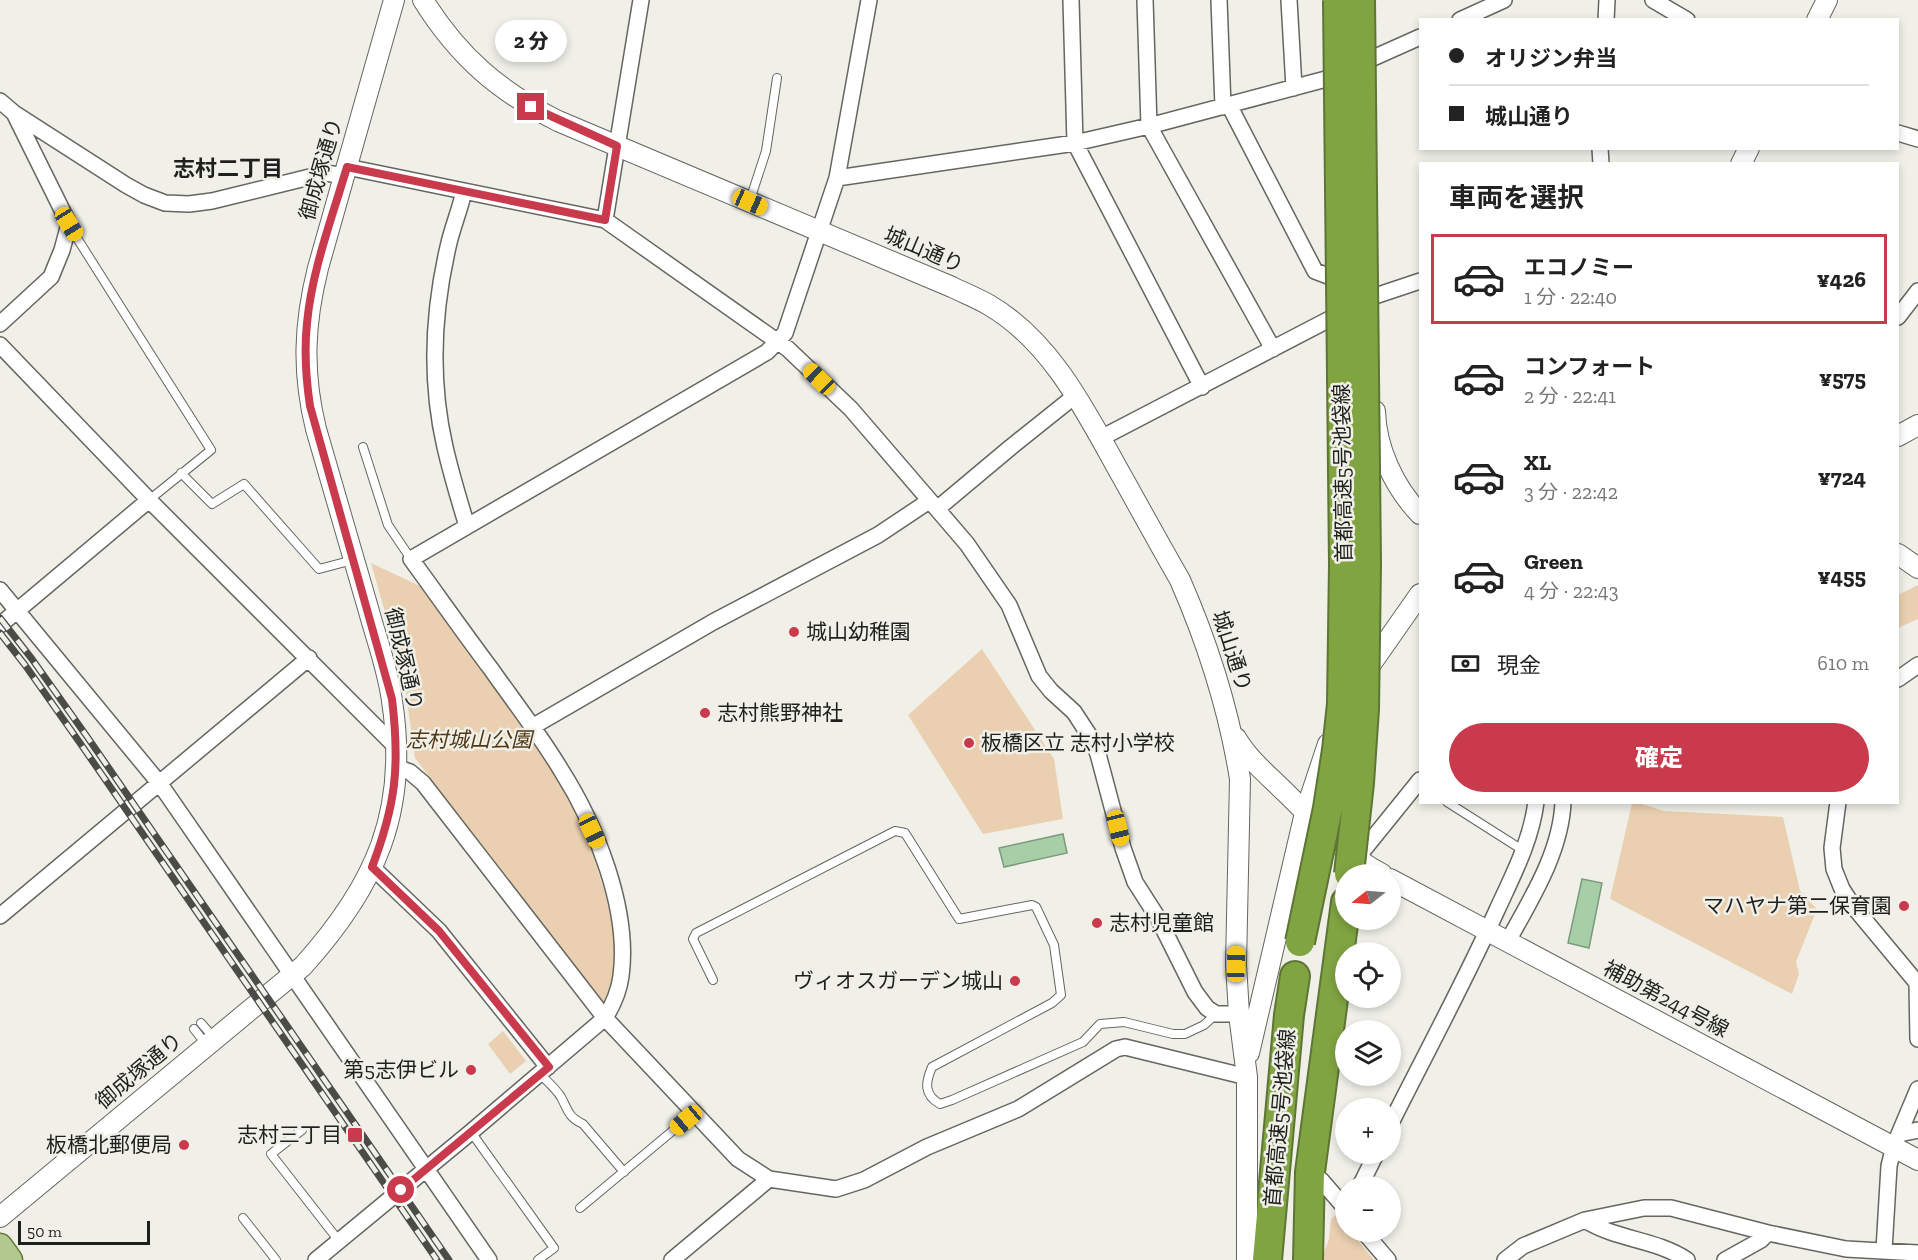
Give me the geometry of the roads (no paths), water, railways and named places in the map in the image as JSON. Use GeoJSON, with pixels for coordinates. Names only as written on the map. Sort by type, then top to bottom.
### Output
{"type":"FeatureCollection","features":[{"type":"Feature","properties":{"kind":"highway","name":"首都高速5号池袋線"},"geometry":{"type":"LineString","coordinates":[[1300,942],[1328,808],[1342,704],[1344,564],[1338,0]]}},
{"type":"Feature","properties":{"kind":"highway","name":"首都高速5号池袋線"},"geometry":{"type":"LineString","coordinates":[[1357,864],[1365,677],[1366,564],[1360,0]]}},
{"type":"Feature","properties":{"kind":"highway","name":"首都高速5号池袋線"},"geometry":{"type":"LineString","coordinates":[[1308,1260],[1311,1161],[1342,930]]}},
{"type":"Feature","properties":{"kind":"highway","name":"首都高速5号池袋線"},"geometry":{"type":"LineString","coordinates":[[1267,1260],[1288,1015],[1295,976]]}},
{"type":"Feature","properties":{"kind":"highway"},"geometry":{"type":"LineString","coordinates":[[1302,1260],[1309,1216]]}},
{"type":"Feature","properties":{"kind":"main road"},"geometry":{"type":"LineString","coordinates":[[0,1246],[10,1260]]}},
{"type":"Feature","properties":{"kind":"street","name":"御成塚通り"},"geometry":{"type":"LineString","coordinates":[[0,1217],[303,966],[338,925],[357,897],[386,831],[392,807],[396,767],[391,691],[310,406],[305,343],[314,283],[394,0]]}},
{"type":"Feature","properties":{"kind":"street","name":"城山通り"},"geometry":{"type":"LineString","coordinates":[[423,0],[446,34],[474,65],[490,80],[531,107],[617,146],[952,287],[991,306],[1024,332],[1052,362],[1076,395],[1180,580],[1220,687],[1229,723]]}},
{"type":"Feature","properties":{"kind":"street"},"geometry":{"type":"LineString","coordinates":[[605,220],[641,0]]}},
{"type":"Feature","properties":{"kind":"street"},"geometry":{"type":"LineString","coordinates":[[316,1260],[605,1018],[615,1001],[621,978],[623,956],[620,923],[611,883],[599,846],[578,801],[562,770],[411,559],[767,352],[785,333],[837,178],[868,0]]}},
{"type":"Feature","properties":{"kind":"street"},"geometry":{"type":"LineString","coordinates":[[1071,0],[1075,143],[1202,387]]}},
{"type":"Feature","properties":{"kind":"street"},"geometry":{"type":"LineString","coordinates":[[1145,0],[1149,126],[1273,349]]}},
{"type":"Feature","properties":{"kind":"street"},"geometry":{"type":"LineString","coordinates":[[1219,0],[1226,106],[1310,263],[1315,271],[1328,276]]}},
{"type":"Feature","properties":{"kind":"street"},"geometry":{"type":"LineString","coordinates":[[1290,0],[1294,88]]}},
{"type":"Feature","properties":{"kind":"street"},"geometry":{"type":"LineString","coordinates":[[1325,0],[1329,518],[1339,708]]}},
{"type":"Feature","properties":{"kind":"street"},"geometry":{"type":"LineString","coordinates":[[1371,0],[1372,297],[1376,423],[1384,458],[1419,513]]}},
{"type":"Feature","properties":{"kind":"street"},"geometry":{"type":"LineString","coordinates":[[1464,18],[1504,0]]}},
{"type":"Feature","properties":{"kind":"street"},"geometry":{"type":"LineString","coordinates":[[1606,18],[1607,0]]}},
{"type":"Feature","properties":{"kind":"street"},"geometry":{"type":"LineString","coordinates":[[1653,0],[1684,18]]}},
{"type":"Feature","properties":{"kind":"street"},"geometry":{"type":"LineString","coordinates":[[1818,18],[1827,0]]}},
{"type":"Feature","properties":{"kind":"street"},"geometry":{"type":"LineString","coordinates":[[837,178],[1075,143],[1149,126],[1326,79],[1419,37]]}},
{"type":"Feature","properties":{"kind":"street"},"geometry":{"type":"LineString","coordinates":[[0,100],[14,112],[126,185],[165,203],[189,204],[212,201],[326,173],[345,172],[464,190],[605,220],[778,341],[851,408],[967,544],[1009,605],[1039,676],[1083,723],[1098,754],[1123,848],[1135,882],[1158,918],[1198,997],[1215,1014],[1239,1014]]}},
{"type":"Feature","properties":{"kind":"street"},"geometry":{"type":"LineString","coordinates":[[0,324],[51,277],[69,224],[14,112]]}},
{"type":"Feature","properties":{"kind":"street"},"geometry":{"type":"LineString","coordinates":[[1899,133],[1918,139]]}},
{"type":"Feature","properties":{"kind":"street"},"geometry":{"type":"LineString","coordinates":[[464,190],[448,247],[435,344],[436,390],[444,445],[467,526]]}},
{"type":"Feature","properties":{"kind":"street"},"geometry":{"type":"LineString","coordinates":[[1101,438],[1372,297],[1419,281]]}},
{"type":"Feature","properties":{"kind":"street"},"geometry":{"type":"LineString","coordinates":[[1899,316],[1918,291]]}},
{"type":"Feature","properties":{"kind":"street"},"geometry":{"type":"LineString","coordinates":[[0,345],[149,500],[396,747]]}},
{"type":"Feature","properties":{"kind":"street"},"geometry":{"type":"LineString","coordinates":[[532,727],[713,622],[933,505],[1076,395]]}},
{"type":"Feature","properties":{"kind":"street"},"geometry":{"type":"LineString","coordinates":[[1899,435],[1918,425]]}},
{"type":"Feature","properties":{"kind":"street"},"geometry":{"type":"LineString","coordinates":[[0,625],[149,500]]}},
{"type":"Feature","properties":{"kind":"street"},"geometry":{"type":"LineString","coordinates":[[1899,555],[1918,568]]}},
{"type":"Feature","properties":{"kind":"street"},"geometry":{"type":"LineString","coordinates":[[0,590],[160,784],[489,1260]]}},
{"type":"Feature","properties":{"kind":"street"},"geometry":{"type":"LineString","coordinates":[[1246,1072],[1305,813],[1339,708],[1419,598]]}},
{"type":"Feature","properties":{"kind":"street"},"geometry":{"type":"LineString","coordinates":[[1357,864],[1378,655]]}},
{"type":"Feature","properties":{"kind":"street"},"geometry":{"type":"LineString","coordinates":[[0,916],[309,658]]}},
{"type":"Feature","properties":{"kind":"street"},"geometry":{"type":"LineString","coordinates":[[1899,678],[1918,665]]}},
{"type":"Feature","properties":{"kind":"street"},"geometry":{"type":"LineString","coordinates":[[1229,723],[1248,756],[1355,864]]}},
{"type":"Feature","properties":{"kind":"street"},"geometry":{"type":"LineString","coordinates":[[1229,723],[1240,779],[1236,964],[1246,1072],[1247,1260]]}},
{"type":"Feature","properties":{"kind":"street"},"geometry":{"type":"LineString","coordinates":[[396,767],[410,772],[423,783],[605,1018],[738,1159],[769,1179],[836,1189],[864,1180],[927,1147],[1018,1109],[1116,1049],[1125,1047],[1246,1072]]}},
{"type":"Feature","properties":{"kind":"street"},"geometry":{"type":"LineString","coordinates":[[1359,864],[1419,784]]}},
{"type":"Feature","properties":{"kind":"street"},"geometry":{"type":"LineString","coordinates":[[1401,1103],[1488,931],[1524,851],[1534,819],[1536,804]]}},
{"type":"Feature","properties":{"kind":"street"},"geometry":{"type":"LineString","coordinates":[[1508,941],[1551,856],[1563,804]]}},
{"type":"Feature","properties":{"kind":"street"},"geometry":{"type":"LineString","coordinates":[[1838,804],[1832,848],[1834,869],[1842,889],[1853,906],[1917,983],[1918,1039]]}},
{"type":"Feature","properties":{"kind":"street"},"geometry":{"type":"LineString","coordinates":[[372,867],[439,931],[544,1070]]}},
{"type":"Feature","properties":{"kind":"street","name":"補助第244号線"},"geometry":{"type":"LineString","coordinates":[[1401,885],[1908,1150]]}},
{"type":"Feature","properties":{"kind":"street"},"geometry":{"type":"LineString","coordinates":[[1316,1260],[1321,1180],[1342,1008]]}},
{"type":"Feature","properties":{"kind":"street"},"geometry":{"type":"LineString","coordinates":[[1908,1150],[1918,1089]]}},
{"type":"Feature","properties":{"kind":"street"},"geometry":{"type":"LineString","coordinates":[[1884,1250],[1889,1166],[1908,1150],[1918,1130]]}},
{"type":"Feature","properties":{"kind":"street"},"geometry":{"type":"LineString","coordinates":[[672,1260],[769,1179]]}},
{"type":"Feature","properties":{"kind":"street"},"geometry":{"type":"LineString","coordinates":[[1321,1180],[1335,1196]]}},
{"type":"Feature","properties":{"kind":"street"},"geometry":{"type":"LineString","coordinates":[[1505,1260],[1523,1246],[1585,1220],[1644,1208],[1671,1208],[1768,1233],[1846,1249],[1918,1253]]}},
{"type":"Feature","properties":{"kind":"street"},"geometry":{"type":"LineString","coordinates":[[1585,1220],[1596,1228],[1672,1250],[1687,1260]]}},
{"type":"Feature","properties":{"kind":"street"},"geometry":{"type":"LineString","coordinates":[[1725,1260],[1761,1240],[1768,1233]]}},
{"type":"Feature","properties":{"kind":"street"},"geometry":{"type":"LineString","coordinates":[[1373,1242],[1388,1260]]}},
{"type":"Feature","properties":{"kind":"lane"},"geometry":{"type":"LineString","coordinates":[[750,202],[766,151],[777,78]]}},
{"type":"Feature","properties":{"kind":"lane"},"geometry":{"type":"LineString","coordinates":[[69,224],[211,450],[149,500]]}},
{"type":"Feature","properties":{"kind":"lane"},"geometry":{"type":"LineString","coordinates":[[363,447],[388,525],[411,559]]}},
{"type":"Feature","properties":{"kind":"lane"},"geometry":{"type":"LineString","coordinates":[[181,473],[212,504],[244,484],[320,569],[354,560]]}},
{"type":"Feature","properties":{"kind":"lane"},"geometry":{"type":"LineString","coordinates":[[1450,804],[1524,851]]}},
{"type":"Feature","properties":{"kind":"lane"},"geometry":{"type":"LineString","coordinates":[[713,980],[693,939],[696,933],[896,831],[905,833],[959,919],[1032,905],[1036,907],[1054,945],[1061,995],[1052,1003],[932,1067],[926,1079],[927,1092],[932,1100],[940,1104],[952,1100],[1083,1042],[1100,1024],[1125,1022],[1173,1034],[1185,1034],[1204,1025],[1215,1014]]}},
{"type":"Feature","properties":{"kind":"lane"},"geometry":{"type":"LineString","coordinates":[[198,1026],[211,1042]]}},
{"type":"Feature","properties":{"kind":"lane"},"geometry":{"type":"LineString","coordinates":[[544,1070],[561,1097],[564,1107],[575,1120],[583,1124],[624,1173]]}},
{"type":"Feature","properties":{"kind":"lane"},"geometry":{"type":"LineString","coordinates":[[580,1208],[694,1113]]}},
{"type":"Feature","properties":{"kind":"lane"},"geometry":{"type":"LineString","coordinates":[[303,1130],[271,1154],[339,1241]]}},
{"type":"Feature","properties":{"kind":"lane"},"geometry":{"type":"LineString","coordinates":[[471,1132],[554,1248],[538,1260]]}},
{"type":"Feature","properties":{"kind":"lane"},"geometry":{"type":"LineString","coordinates":[[243,1218],[276,1260]]}},
{"type":"Feature","properties":{"kind":"railway"},"geometry":{"type":"LineString","coordinates":[[0,618],[88,738],[449,1260]]}},
{"type":"Feature","properties":{"kind":"railway"},"geometry":{"type":"LineString","coordinates":[[0,633],[80,743],[437,1260]]}},
{"type":"Feature","properties":{"kind":"place","name":"城山幼稚園"},"geometry":{"type":"Point","coordinates":[794,632]}},
{"type":"Feature","properties":{"kind":"place","name":"志村熊野神社"},"geometry":{"type":"Point","coordinates":[705,713]}},
{"type":"Feature","properties":{"kind":"place","name":"板橋区立 志村小学校"},"geometry":{"type":"Point","coordinates":[969,743]}},
{"type":"Feature","properties":{"kind":"place","name":"マハヤナ第二保育園"},"geometry":{"type":"Point","coordinates":[1904,906]}},
{"type":"Feature","properties":{"kind":"place","name":"志村児童館"},"geometry":{"type":"Point","coordinates":[1097,923]}},
{"type":"Feature","properties":{"kind":"place","name":"ヴィオスガーデン城山"},"geometry":{"type":"Point","coordinates":[1015,981]}},
{"type":"Feature","properties":{"kind":"place","name":"第5志伊ビル"},"geometry":{"type":"Point","coordinates":[471,1070]}},
{"type":"Feature","properties":{"kind":"place","name":"志村三丁目"},"geometry":{"type":"Point","coordinates":[355,1135]}},
{"type":"Feature","properties":{"kind":"place","name":"板橋北郵便局"},"geometry":{"type":"Point","coordinates":[184,1145]}},
{"type":"Feature","properties":{"kind":"district","name":"志村二丁目"},"geometry":{"type":"Point","coordinates":[228,168]}},
{"type":"Feature","properties":{"kind":"park label","name":"志村城山公園"},"geometry":{"type":"Point","coordinates":[469,740]}}]}
